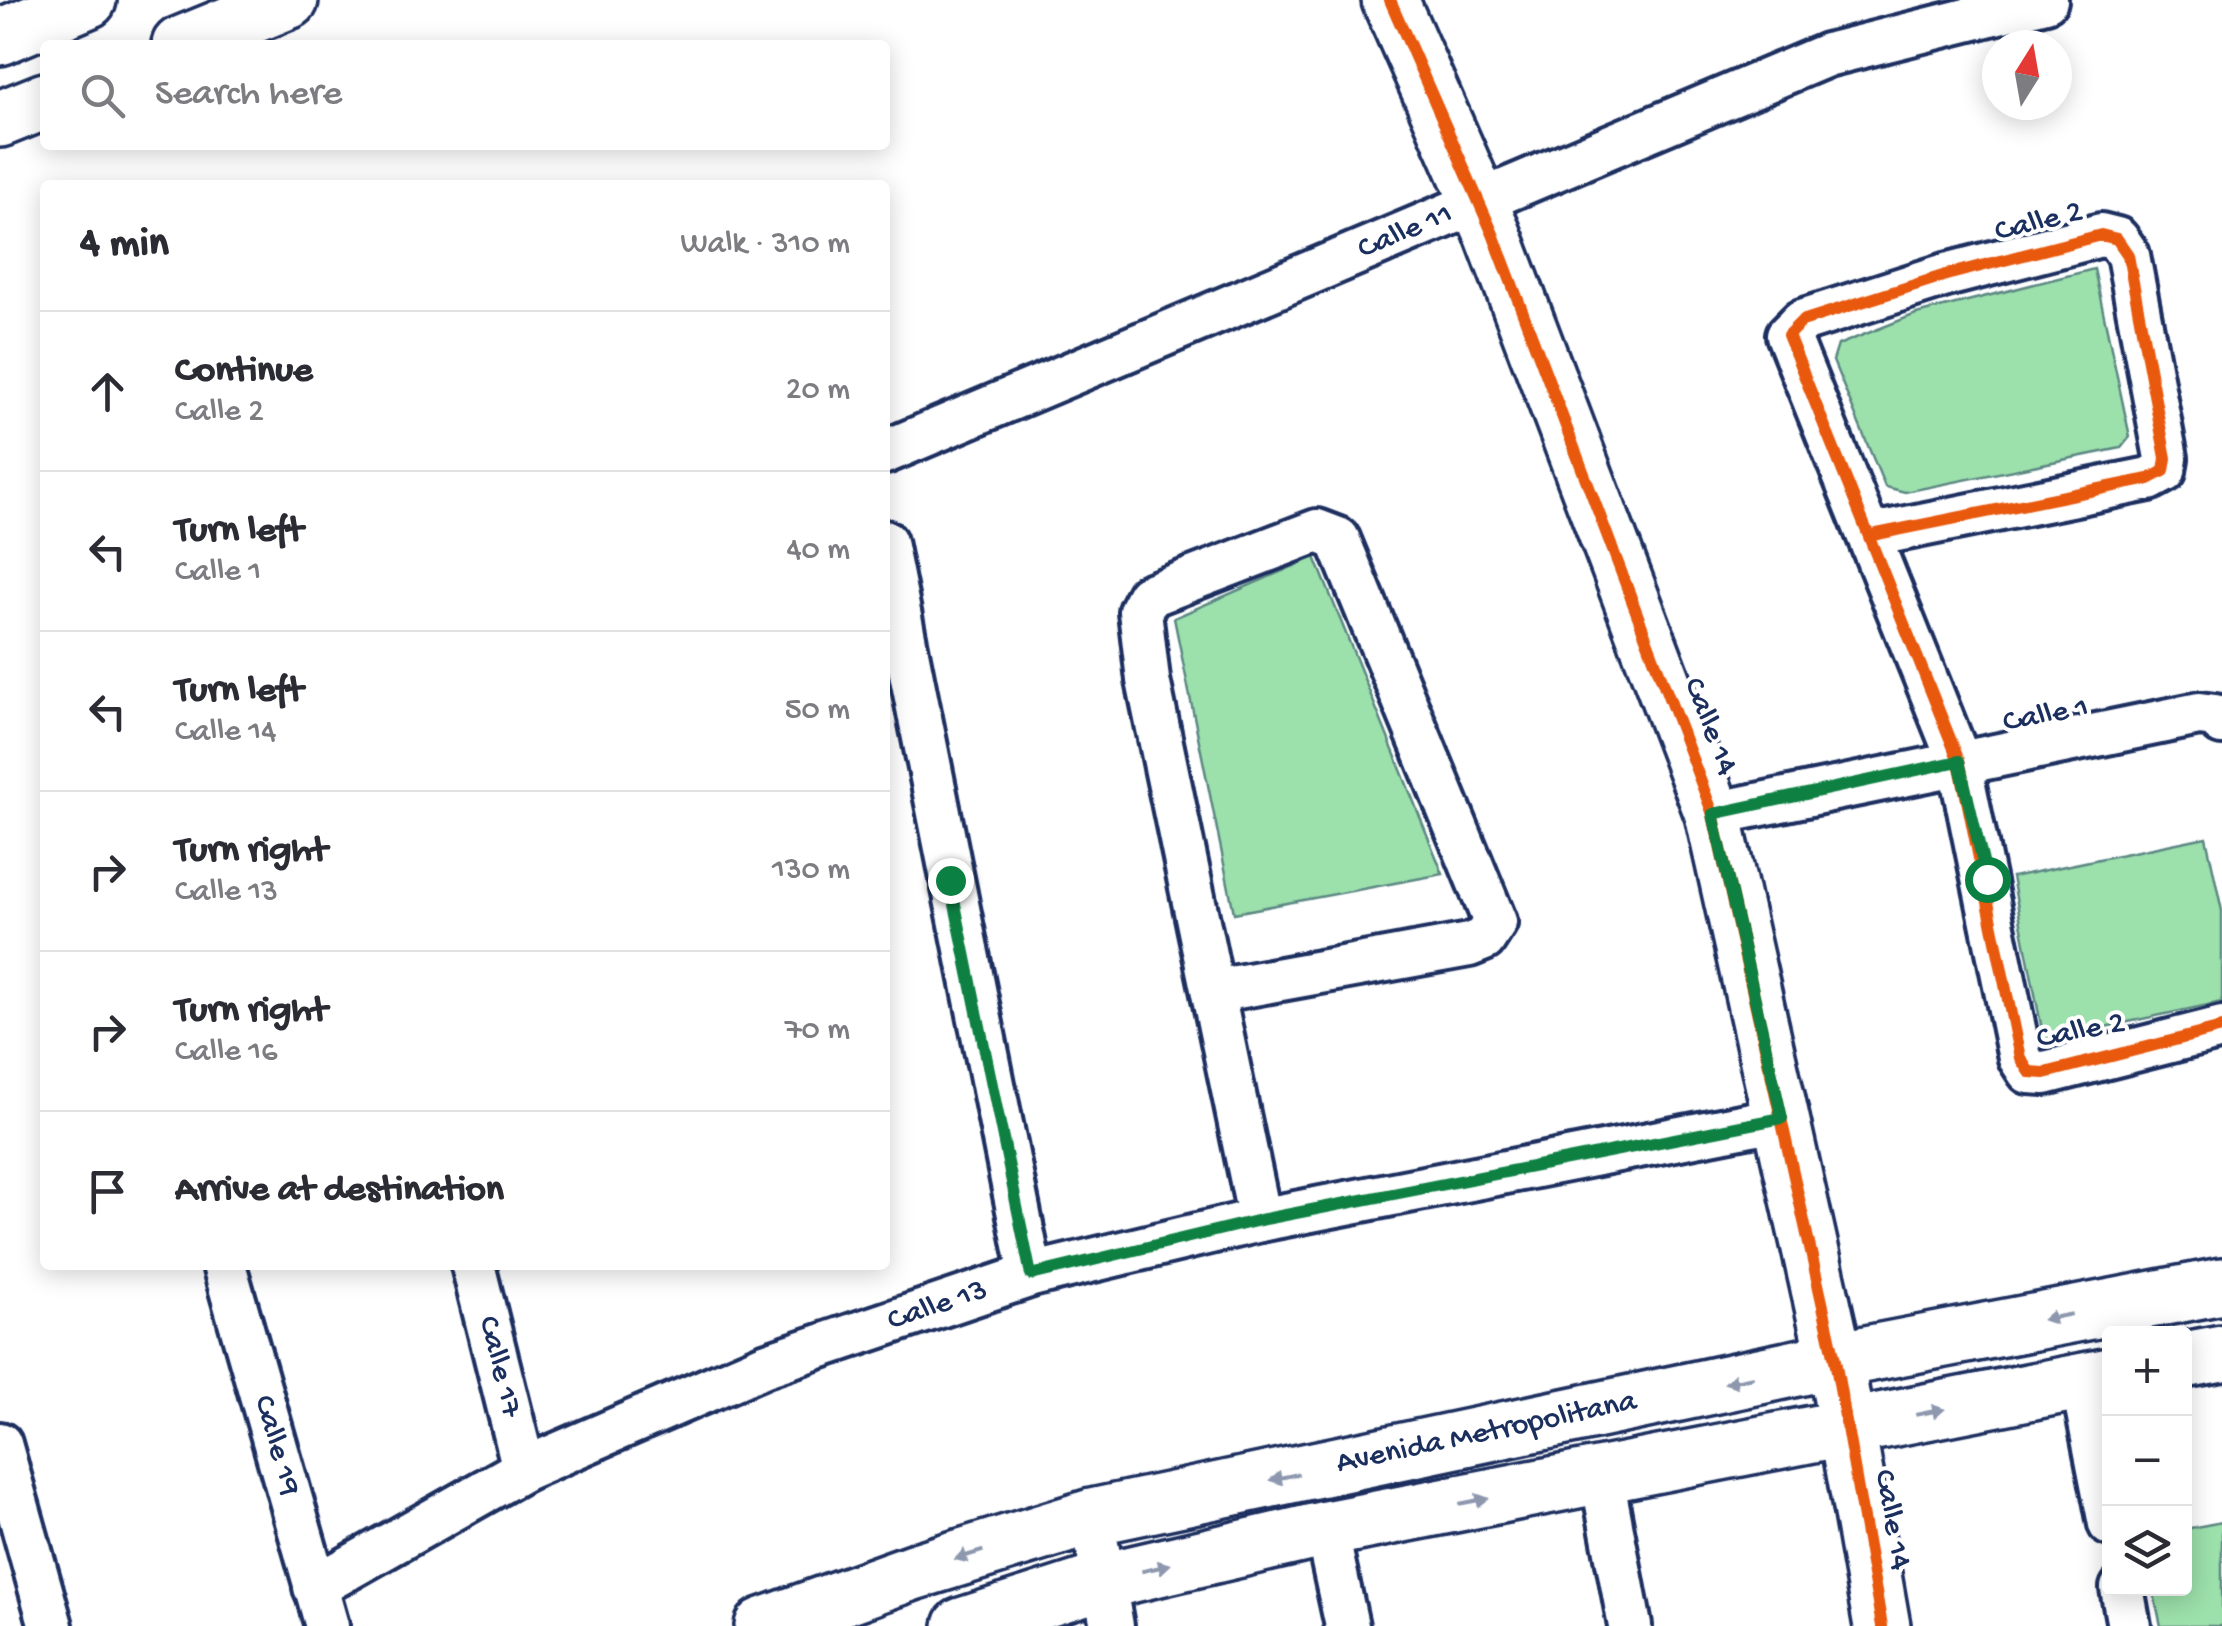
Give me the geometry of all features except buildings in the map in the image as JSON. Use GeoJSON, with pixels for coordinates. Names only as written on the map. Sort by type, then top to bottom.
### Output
{"type":"FeatureCollection","features":[{"type":"Feature","properties":{"kind":"street"},"geometry":{"type":"LineString","coordinates":[[192,40],[290,0]]}},
{"type":"Feature","properties":{"kind":"street","name":"Calle 14"},"geometry":{"type":"LineString","coordinates":[[1390,0],[1479,204],[1713,814],[1836,1360],[1882,1626]]}},
{"type":"Feature","properties":{"kind":"street","name":"Calle 11"},"geometry":{"type":"LineString","coordinates":[[890,450],[1164,330],[1479,204],[1827,55],[2046,0]]}},
{"type":"Feature","properties":{"kind":"street"},"geometry":{"type":"LineString","coordinates":[[0,37],[79,18]]}},
{"type":"Feature","properties":{"kind":"street"},"geometry":{"type":"LineString","coordinates":[[0,120],[40,103]]}},
{"type":"Feature","properties":{"kind":"street","name":"Calle 2"},"geometry":{"type":"LineString","coordinates":[[1872,535],[2150,478],[2164,471],[2166,458],[2128,255],[2117,239],[2101,235],[1946,275],[1802,321],[1788,334],[1872,535],[1959,761],[2020,1058],[2029,1072],[2045,1073],[2222,1028]]}},
{"type":"Feature","properties":{"kind":"street"},"geometry":{"type":"LineString","coordinates":[[1216,991],[1469,945],[1484,939],[1494,922],[1338,539],[1329,532],[1304,536],[1141,602],[1148,680],[1216,991],[1260,1220]]}},
{"type":"Feature","properties":{"kind":"street"},"geometry":{"type":"LineString","coordinates":[[890,567],[1031,1275]]}},
{"type":"Feature","properties":{"kind":"street","name":"Calle 1"},"geometry":{"type":"LineString","coordinates":[[1713,814],[2199,714],[2218,720]]}},
{"type":"Feature","properties":{"kind":"street","name":"Calle 13"},"geometry":{"type":"LineString","coordinates":[[321,1606],[524,1468],[765,1365],[1031,1275],[1260,1220],[1782,1118]]}},
{"type":"Feature","properties":{"kind":"street","name":"Calle 19"},"geometry":{"type":"LineString","coordinates":[[225,1270],[321,1606]]}},
{"type":"Feature","properties":{"kind":"street","name":"Calle 17"},"geometry":{"type":"LineString","coordinates":[[475,1270],[524,1468]]}},
{"type":"Feature","properties":{"kind":"street","name":"Avenida Metropolitana"},"geometry":{"type":"LineString","coordinates":[[763,1626],[913,1572],[1092,1518],[1836,1360],[2222,1286]]}},
{"type":"Feature","properties":{"kind":"street"},"geometry":{"type":"LineString","coordinates":[[2192,1359],[2222,1353]]}},
{"type":"Feature","properties":{"kind":"street"},"geometry":{"type":"LineString","coordinates":[[2096,1379],[2108,1506]]}},
{"type":"Feature","properties":{"kind":"street","name":"Avenida Metropolitana"},"geometry":{"type":"LineString","coordinates":[[962,1626],[1108,1603],[1326,1529],[2096,1379]]}},
{"type":"Feature","properties":{"kind":"street"},"geometry":{"type":"LineString","coordinates":[[1,1454],[51,1626]]}},
{"type":"Feature","properties":{"kind":"street"},"geometry":{"type":"LineString","coordinates":[[1602,1477],[1630,1626]]}},
{"type":"Feature","properties":{"kind":"street"},"geometry":{"type":"LineString","coordinates":[[1092,1518],[1108,1603]]}},
{"type":"Feature","properties":{"kind":"street"},"geometry":{"type":"LineString","coordinates":[[1326,1529],[1347,1626]]}},
{"type":"Feature","properties":{"kind":"street"},"geometry":{"type":"LineString","coordinates":[[2123,1596],[2128,1626]]}},
{"type":"Feature","properties":{"kind":"green space"},"geometry":{"type":"Polygon","coordinates":[[[2094,269],[2130,437],[2121,448],[1905,492],[1885,487],[1833,361],[1838,345],[1916,314],[2094,269]]]}},
{"type":"Feature","properties":{"kind":"green space"},"geometry":{"type":"Polygon","coordinates":[[[1315,557],[1443,874],[1234,913],[1174,618],[1315,557]]]}},
{"type":"Feature","properties":{"kind":"green space"},"geometry":{"type":"Polygon","coordinates":[[[2206,837],[2222,911],[2222,1002],[2044,1040],[2012,877],[2206,837]]]}},
{"type":"Feature","properties":{"kind":"green space"},"geometry":{"type":"Polygon","coordinates":[[[2222,1522],[2222,1626],[2161,1626],[2155,1596],[2192,1596],[2192,1528],[2222,1522]]]}},
{"type":"Feature","properties":{"kind":"cycle path"},"geometry":{"type":"LineString","coordinates":[[1390,0],[1493,234],[1713,814],[1835,1360],[1882,1626]]}},
{"type":"Feature","properties":{"kind":"cycle path"},"geometry":{"type":"LineString","coordinates":[[1872,535],[2149,479],[2164,471],[2166,458],[2128,255],[2117,239],[2101,235],[1946,275],[1802,321],[1788,335],[1959,761],[2020,1058],[2029,1072],[2045,1073],[2222,1028]]}},
{"type":"Feature","properties":{"kind":"route"},"geometry":{"type":"LineString","coordinates":[[950,880],[1031,1275],[1260,1220],[1782,1118],[1713,814],[1959,761],[1987,879]]}}]}
